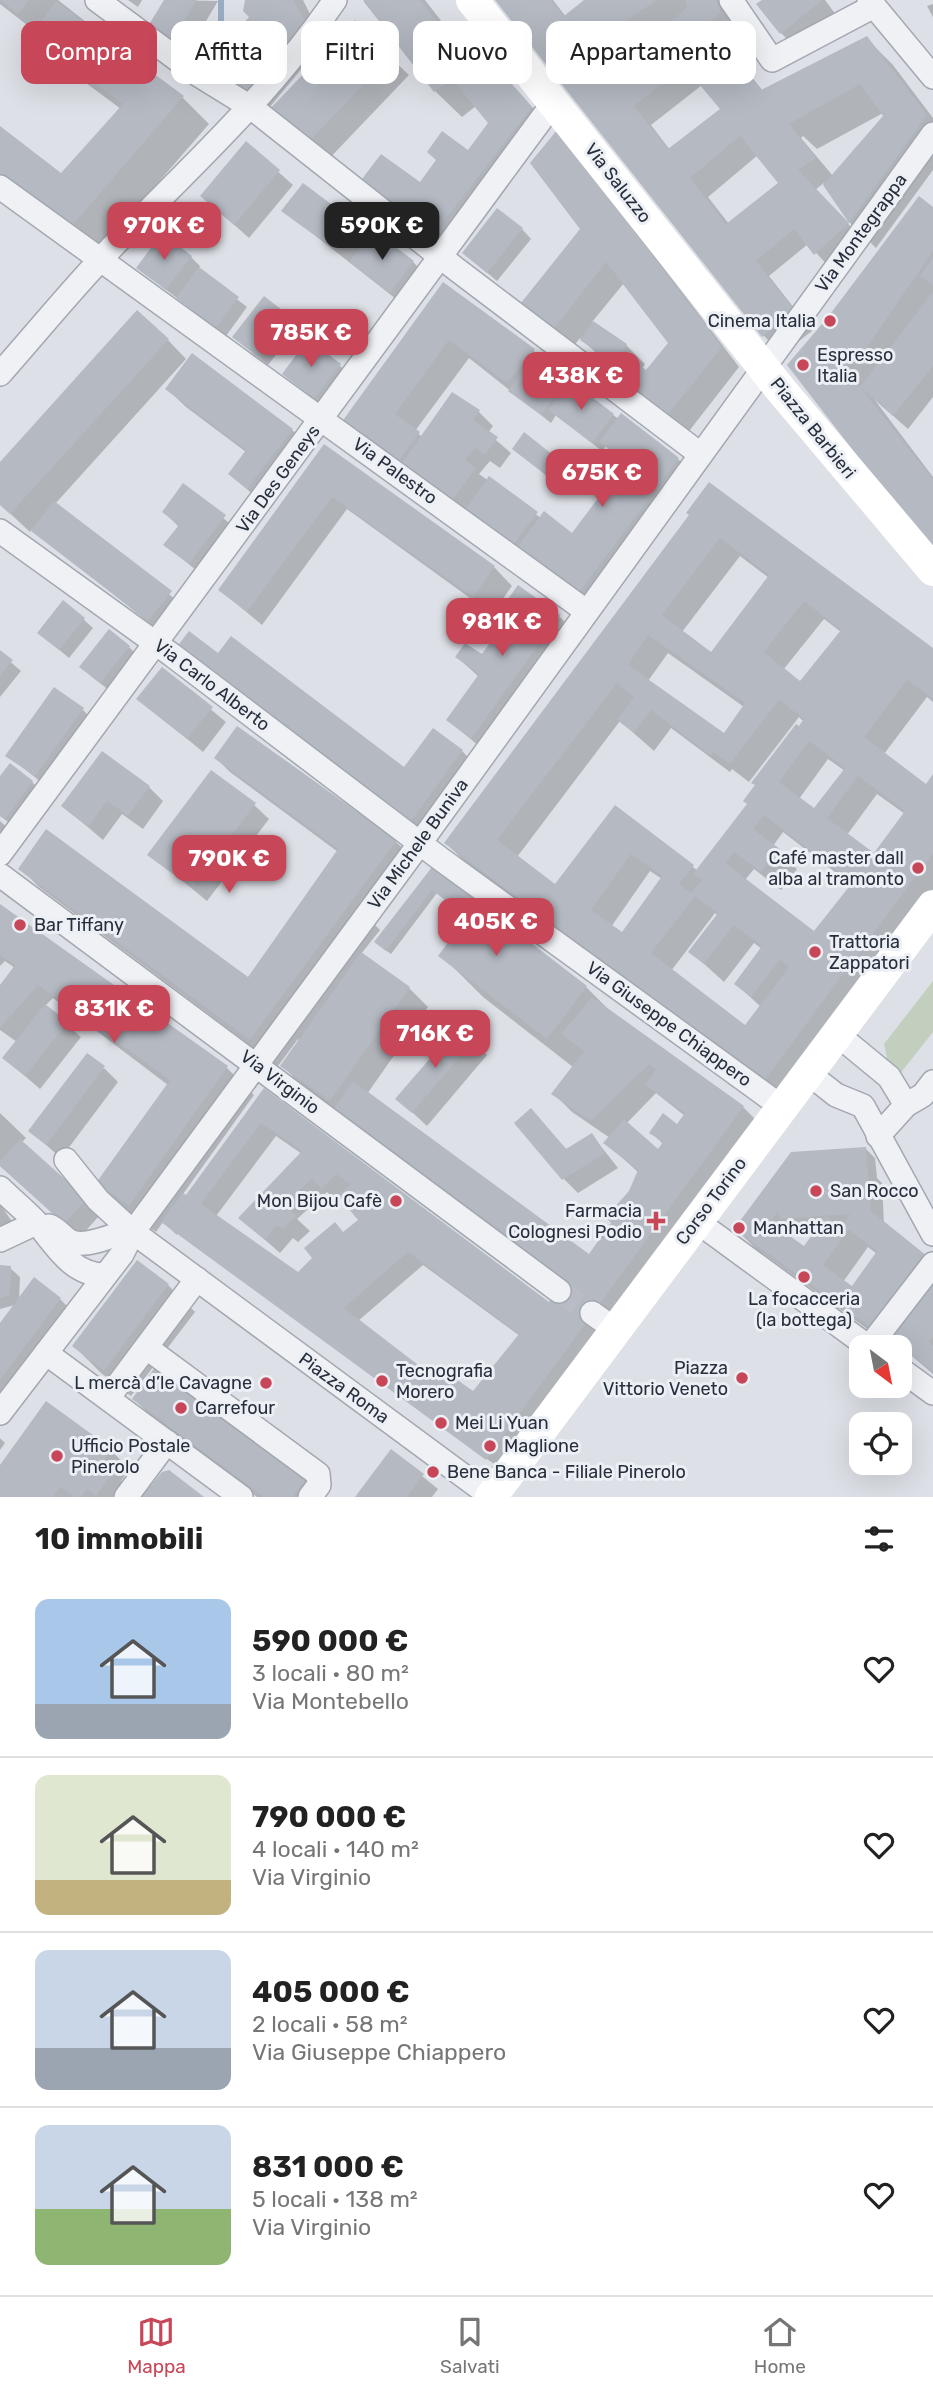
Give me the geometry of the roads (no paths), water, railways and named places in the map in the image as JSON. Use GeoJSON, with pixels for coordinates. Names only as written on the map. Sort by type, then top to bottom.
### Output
{"type":"FeatureCollection","features":[{"type":"Feature","properties":{"kind":"main road","name":"Via Saluzzo"},"geometry":{"type":"LineString","coordinates":[[472,0],[764,367]]}},
{"type":"Feature","properties":{"kind":"main road","name":"Piazza Barbieri"},"geometry":{"type":"LineString","coordinates":[[764,367],[933,570]]}},
{"type":"Feature","properties":{"kind":"main road","name":"Corso Torino"},"geometry":{"type":"LineString","coordinates":[[491,1497],[604,1321],[695,1220],[838,1035],[933,906]]}},
{"type":"Feature","properties":{"kind":"street"},"geometry":{"type":"LineString","coordinates":[[97,0],[197,74],[252,108],[440,256],[700,454]]}},
{"type":"Feature","properties":{"kind":"street"},"geometry":{"type":"LineString","coordinates":[[0,374],[102,258],[252,108],[307,41],[335,0]]}},
{"type":"Feature","properties":{"kind":"street"},"geometry":{"type":"LineString","coordinates":[[731,0],[772,60],[872,3],[933,77]]}},
{"type":"Feature","properties":{"kind":"street","name":"Via Des Geneys"},"geometry":{"type":"LineString","coordinates":[[0,854],[158,644],[554,102]]}},
{"type":"Feature","properties":{"kind":"street","name":"Via Montegrappa"},"geometry":{"type":"LineString","coordinates":[[764,367],[933,134]]}},
{"type":"Feature","properties":{"kind":"street","name":"Via Palestro"},"geometry":{"type":"LineString","coordinates":[[0,187],[102,258],[586,611]]}},
{"type":"Feature","properties":{"kind":"street","name":"Piazza Barbieri"},"geometry":{"type":"LineString","coordinates":[[700,454],[764,367]]}},
{"type":"Feature","properties":{"kind":"street","name":"Via Michele Buniva"},"geometry":{"type":"LineString","coordinates":[[0,1413],[122,1254],[133,1232],[420,843],[700,454]]}},
{"type":"Feature","properties":{"kind":"street","name":"Via Carlo Alberto"},"geometry":{"type":"LineString","coordinates":[[0,530],[158,644],[420,843]]}},
{"type":"Feature","properties":{"kind":"street","name":"Via Giuseppe Chiappero"},"geometry":{"type":"LineString","coordinates":[[420,843],[782,1107]]}},
{"type":"Feature","properties":{"kind":"street","name":"Via Virginio"},"geometry":{"type":"LineString","coordinates":[[0,874],[559,1291]]}},
{"type":"Feature","properties":{"kind":"street"},"geometry":{"type":"LineString","coordinates":[[838,1035],[889,1077],[906,1105]]}},
{"type":"Feature","properties":{"kind":"street"},"geometry":{"type":"LineString","coordinates":[[808,1073],[836,1095],[863,1106],[887,1098],[906,1105]]}},
{"type":"Feature","properties":{"kind":"street"},"geometry":{"type":"LineString","coordinates":[[878,1136],[906,1105],[923,1095],[933,1082]]}},
{"type":"Feature","properties":{"kind":"street"},"geometry":{"type":"LineString","coordinates":[[863,1106],[933,1234]]}},
{"type":"Feature","properties":{"kind":"street"},"geometry":{"type":"LineString","coordinates":[[66,1160],[98,1200],[133,1232]]}},
{"type":"Feature","properties":{"kind":"street"},"geometry":{"type":"LineString","coordinates":[[0,1188],[36,1223],[69,1261],[91,1275],[105,1275],[86,1242]]}},
{"type":"Feature","properties":{"kind":"street"},"geometry":{"type":"LineString","coordinates":[[695,1220],[853,1335]]}},
{"type":"Feature","properties":{"kind":"street"},"geometry":{"type":"LineString","coordinates":[[0,1240],[36,1223],[53,1227],[72,1242],[108,1240],[125,1230],[133,1232]]}},
{"type":"Feature","properties":{"kind":"street","name":"Piazza Roma"},"geometry":{"type":"LineString","coordinates":[[133,1232],[491,1497]]}},
{"type":"Feature","properties":{"kind":"street"},"geometry":{"type":"LineString","coordinates":[[878,1335],[933,1264]]}},
{"type":"Feature","properties":{"kind":"street"},"geometry":{"type":"LineString","coordinates":[[108,1398],[197,1279]]}},
{"type":"Feature","properties":{"kind":"street"},"geometry":{"type":"LineString","coordinates":[[148,1348],[318,1474],[319,1485],[310,1497]]}},
{"type":"Feature","properties":{"kind":"street"},"geometry":{"type":"LineString","coordinates":[[46,1353],[242,1497]]}},
{"type":"Feature","properties":{"kind":"street"},"geometry":{"type":"LineString","coordinates":[[912,1378],[933,1393]]}},
{"type":"Feature","properties":{"kind":"street"},"geometry":{"type":"LineString","coordinates":[[126,1497],[167,1442]]}},
{"type":"Feature","properties":{"kind":"waterway"},"geometry":{"type":"LineString","coordinates":[[221,0],[221,21]]}},
{"type":"Feature","properties":{"kind":"tunnel"},"geometry":{"type":"LineString","coordinates":[[559,1291],[592,1313]]}},
{"type":"Feature","properties":{"kind":"place","name":"Cinema Italia"},"geometry":{"type":"Point","coordinates":[830,321]}},
{"type":"Feature","properties":{"kind":"place","name":"Espresso Italia"},"geometry":{"type":"Point","coordinates":[803,365]}},
{"type":"Feature","properties":{"kind":"place","name":"Café master dall alba al tramonto"},"geometry":{"type":"Point","coordinates":[918,868]}},
{"type":"Feature","properties":{"kind":"place","name":"Bar Tiffany"},"geometry":{"type":"Point","coordinates":[20,925]}},
{"type":"Feature","properties":{"kind":"place","name":"Trattoria Zappatori"},"geometry":{"type":"Point","coordinates":[815,952]}},
{"type":"Feature","properties":{"kind":"place","name":"San Rocco"},"geometry":{"type":"Point","coordinates":[816,1191]}},
{"type":"Feature","properties":{"kind":"place","name":"Mon Bijou Cafè"},"geometry":{"type":"Point","coordinates":[396,1201]}},
{"type":"Feature","properties":{"kind":"place","name":"Farmacia Colognesi Podio"},"geometry":{"type":"Point","coordinates":[656,1221]}},
{"type":"Feature","properties":{"kind":"place","name":"Manhattan"},"geometry":{"type":"Point","coordinates":[739,1228]}},
{"type":"Feature","properties":{"kind":"place","name":"La focacceria (la bottega)"},"geometry":{"type":"Point","coordinates":[804,1277]}},
{"type":"Feature","properties":{"kind":"place","name":"Piazza Vittorio Veneto"},"geometry":{"type":"Point","coordinates":[742,1378]}},
{"type":"Feature","properties":{"kind":"place","name":"Tecnografia Morero"},"geometry":{"type":"Point","coordinates":[382,1381]}},
{"type":"Feature","properties":{"kind":"place","name":"L mercà d’le Cavagne"},"geometry":{"type":"Point","coordinates":[266,1383]}},
{"type":"Feature","properties":{"kind":"place","name":"Carrefour"},"geometry":{"type":"Point","coordinates":[181,1408]}},
{"type":"Feature","properties":{"kind":"place","name":"Mei Li Yuan"},"geometry":{"type":"Point","coordinates":[441,1423]}},
{"type":"Feature","properties":{"kind":"place","name":"Maglione"},"geometry":{"type":"Point","coordinates":[490,1446]}},
{"type":"Feature","properties":{"kind":"place","name":"Ufficio Postale Pinerolo"},"geometry":{"type":"Point","coordinates":[57,1456]}},
{"type":"Feature","properties":{"kind":"place","name":"Bene Banca - Filiale Pinerolo"},"geometry":{"type":"Point","coordinates":[433,1472]}}]}
